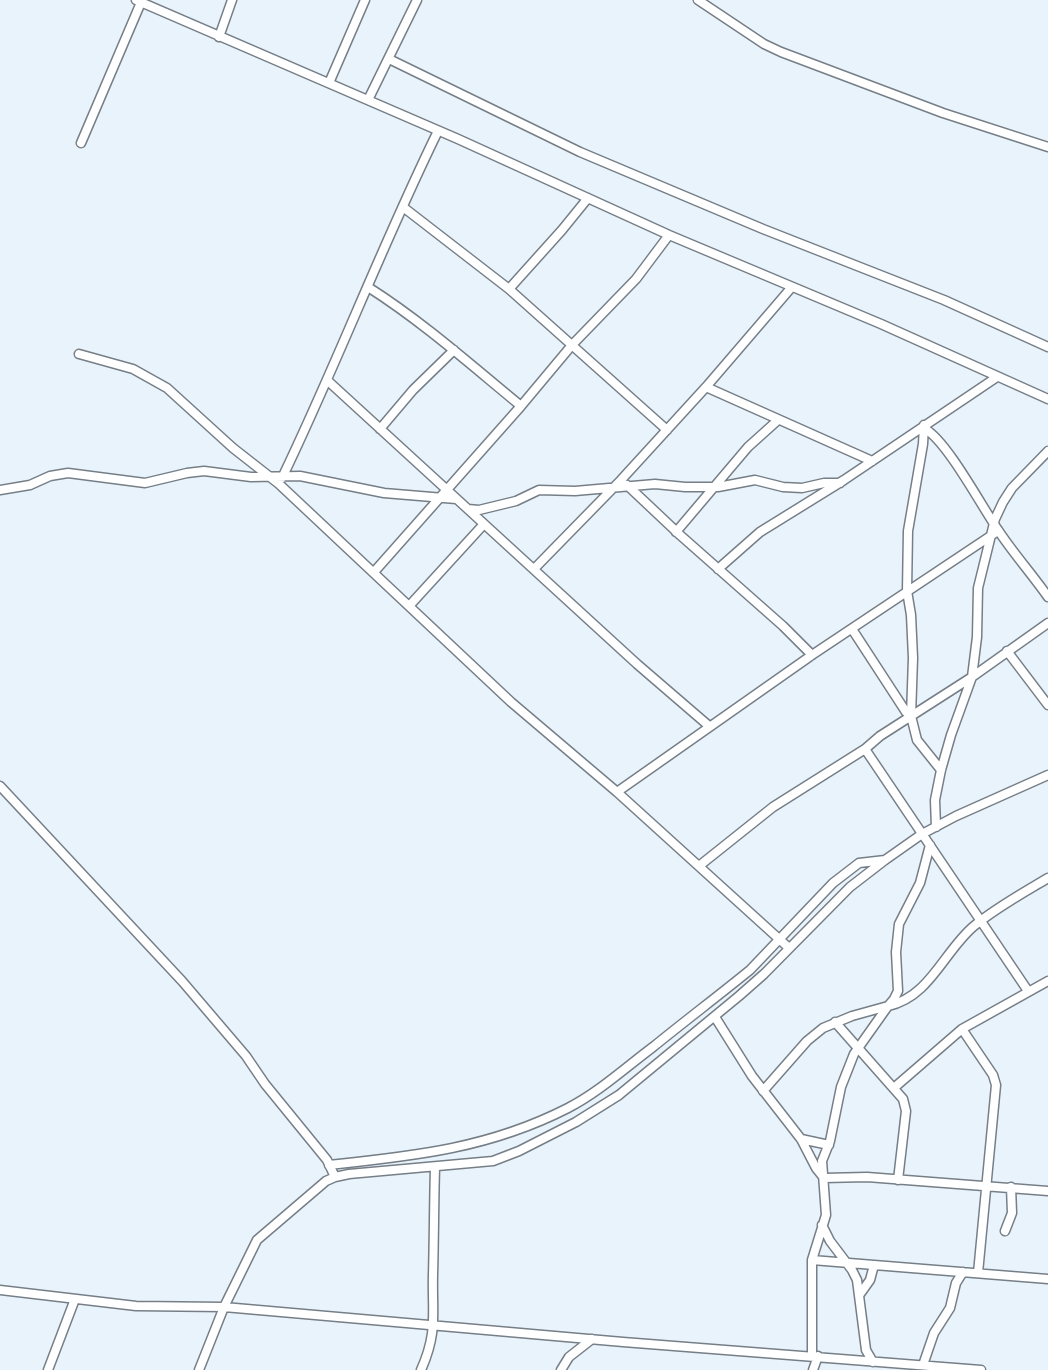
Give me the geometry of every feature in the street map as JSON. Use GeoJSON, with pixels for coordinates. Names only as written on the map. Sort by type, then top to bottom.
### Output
{"type":"FeatureCollection","features":[{"type":"Feature","properties":{"kind":"street"},"geometry":{"type":"LineString","coordinates":[[219,37],[232,0]]}},
{"type":"Feature","properties":{"kind":"street"},"geometry":{"type":"LineString","coordinates":[[329,83],[365,0]]}},
{"type":"Feature","properties":{"kind":"street"},"geometry":{"type":"LineString","coordinates":[[368,100],[417,0]]}},
{"type":"Feature","properties":{"kind":"street"},"geometry":{"type":"LineString","coordinates":[[699,0],[764,44],[781,52],[944,113],[1048,147]]}},
{"type":"Feature","properties":{"kind":"street"},"geometry":{"type":"LineString","coordinates":[[81,143],[140,1],[669,235],[881,324],[1048,399]]}},
{"type":"Feature","properties":{"kind":"street"},"geometry":{"type":"LineString","coordinates":[[389,59],[580,152],[763,229],[944,300],[1048,347]]}},
{"type":"Feature","properties":{"kind":"street"},"geometry":{"type":"LineString","coordinates":[[281,480],[328,381],[438,131]]}},
{"type":"Feature","properties":{"kind":"street"},"geometry":{"type":"LineString","coordinates":[[509,289],[588,198]]}},
{"type":"Feature","properties":{"kind":"street"},"geometry":{"type":"LineString","coordinates":[[403,207],[509,289],[667,430]]}},
{"type":"Feature","properties":{"kind":"street"},"geometry":{"type":"LineString","coordinates":[[374,572],[572,345],[636,279],[669,235]]}},
{"type":"Feature","properties":{"kind":"street"},"geometry":{"type":"LineString","coordinates":[[368,287],[405,311],[521,406]]}},
{"type":"Feature","properties":{"kind":"street"},"geometry":{"type":"LineString","coordinates":[[625,483],[667,430],[791,288]]}},
{"type":"Feature","properties":{"kind":"street"},"geometry":{"type":"LineString","coordinates":[[380,429],[420,383],[454,350]]}},
{"type":"Feature","properties":{"kind":"street"},"geometry":{"type":"LineString","coordinates":[[79,354],[133,369],[152,378],[167,388],[233,448],[270,477]]}},
{"type":"Feature","properties":{"kind":"street"},"geometry":{"type":"LineString","coordinates":[[718,569],[760,532],[840,483],[997,377]]}},
{"type":"Feature","properties":{"kind":"street"},"geometry":{"type":"LineString","coordinates":[[328,381],[709,726]]}},
{"type":"Feature","properties":{"kind":"street"},"geometry":{"type":"LineString","coordinates":[[706,387],[872,461]]}},
{"type":"Feature","properties":{"kind":"street"},"geometry":{"type":"LineString","coordinates":[[676,531],[748,447],[778,420]]}},
{"type":"Feature","properties":{"kind":"street"},"geometry":{"type":"LineString","coordinates":[[924,428],[938,440],[971,486],[995,531],[1048,597]]}},
{"type":"Feature","properties":{"kind":"street"},"geometry":{"type":"LineString","coordinates":[[924,428],[908,531],[907,591],[911,615],[913,658],[911,716],[917,740],[941,770]]}},
{"type":"Feature","properties":{"kind":"street"},"geometry":{"type":"LineString","coordinates":[[936,826],[935,800],[941,770],[972,677],[977,637],[978,588],[995,531],[1006,496],[1048,451]]}},
{"type":"Feature","properties":{"kind":"street"},"geometry":{"type":"LineString","coordinates":[[0,490],[30,485],[50,476],[68,473],[145,483],[204,471],[281,480],[300,476],[384,493],[456,499]]}},
{"type":"Feature","properties":{"kind":"street"},"geometry":{"type":"LineString","coordinates":[[281,480],[511,702],[617,792],[789,948]]}},
{"type":"Feature","properties":{"kind":"street"},"geometry":{"type":"LineString","coordinates":[[468,509],[479,510],[516,501],[539,490],[575,491],[614,487],[625,483],[724,487],[755,480],[783,487],[802,488],[824,483],[840,483]]}},
{"type":"Feature","properties":{"kind":"street"},"geometry":{"type":"LineString","coordinates":[[625,483],[812,655]]}},
{"type":"Feature","properties":{"kind":"street"},"geometry":{"type":"LineString","coordinates":[[534,569],[614,487]]}},
{"type":"Feature","properties":{"kind":"street"},"geometry":{"type":"LineString","coordinates":[[410,605],[484,524]]}},
{"type":"Feature","properties":{"kind":"street"},"geometry":{"type":"LineString","coordinates":[[617,792],[709,726],[995,531]]}},
{"type":"Feature","properties":{"kind":"street"},"geometry":{"type":"LineString","coordinates":[[699,866],[773,807],[972,677],[1048,623]]}},
{"type":"Feature","properties":{"kind":"street"},"geometry":{"type":"LineString","coordinates":[[852,629],[906,712],[911,716]]}},
{"type":"Feature","properties":{"kind":"street"},"geometry":{"type":"LineString","coordinates":[[1007,651],[1048,705]]}},
{"type":"Feature","properties":{"kind":"street"},"geometry":{"type":"LineString","coordinates":[[865,748],[1028,991]]}},
{"type":"Feature","properties":{"kind":"street"},"geometry":{"type":"LineString","coordinates":[[200,1370],[224,1307],[257,1240],[295,1206],[335,1177],[493,1161],[519,1151],[576,1122],[619,1095],[715,1017],[764,974],[850,887],[885,860],[936,826],[1048,775]]}},
{"type":"Feature","properties":{"kind":"street"},"geometry":{"type":"LineString","coordinates":[[0,786],[182,981],[246,1056],[265,1084],[329,1165],[335,1177]]}},
{"type":"Feature","properties":{"kind":"street"},"geometry":{"type":"LineString","coordinates":[[813,1370],[815,1356],[812,1260],[826,1211],[821,1166],[829,1145],[841,1088],[854,1054],[898,991],[896,952],[899,924],[920,883],[930,845]]}},
{"type":"Feature","properties":{"kind":"street"},"geometry":{"type":"LineString","coordinates":[[329,1165],[460,1148],[511,1132],[569,1107],[615,1078],[750,970],[816,899],[850,869],[859,863],[885,860]]}},
{"type":"Feature","properties":{"kind":"street"},"geometry":{"type":"LineString","coordinates":[[764,1091],[807,1041],[823,1028],[835,1022],[903,1002],[922,988],[966,934],[981,921],[1048,878]]}},
{"type":"Feature","properties":{"kind":"street"},"geometry":{"type":"LineString","coordinates":[[895,1087],[962,1029],[1048,981]]}},
{"type":"Feature","properties":{"kind":"street"},"geometry":{"type":"LineString","coordinates":[[715,1017],[752,1076],[801,1139],[816,1168],[824,1178],[898,1180],[1048,1191]]}},
{"type":"Feature","properties":{"kind":"street"},"geometry":{"type":"LineString","coordinates":[[835,1022],[895,1087],[903,1099],[906,1111],[898,1180]]}},
{"type":"Feature","properties":{"kind":"street"},"geometry":{"type":"LineString","coordinates":[[962,1029],[993,1075],[996,1085],[978,1273]]}},
{"type":"Feature","properties":{"kind":"street"},"geometry":{"type":"LineString","coordinates":[[801,1139],[829,1145]]}},
{"type":"Feature","properties":{"kind":"street"},"geometry":{"type":"LineString","coordinates":[[421,1370],[429,1352],[435,1325],[433,1282],[435,1168]]}},
{"type":"Feature","properties":{"kind":"street"},"geometry":{"type":"LineString","coordinates":[[1005,1231],[1012,1213],[1011,1187]]}},
{"type":"Feature","properties":{"kind":"street"},"geometry":{"type":"LineString","coordinates":[[822,1226],[855,1275],[860,1294],[860,1311],[866,1350],[873,1362]]}},
{"type":"Feature","properties":{"kind":"street"},"geometry":{"type":"LineString","coordinates":[[812,1260],[1048,1279]]}},
{"type":"Feature","properties":{"kind":"street"},"geometry":{"type":"LineString","coordinates":[[860,1294],[870,1280],[874,1265]]}},
{"type":"Feature","properties":{"kind":"street"},"geometry":{"type":"LineString","coordinates":[[923,1365],[934,1333],[950,1308],[956,1282],[963,1272]]}},
{"type":"Feature","properties":{"kind":"street"},"geometry":{"type":"LineString","coordinates":[[0,1290],[169,1307],[224,1307],[981,1370]]}},
{"type":"Feature","properties":{"kind":"street"},"geometry":{"type":"LineString","coordinates":[[48,1370],[75,1299]]}},
{"type":"Feature","properties":{"kind":"street"},"geometry":{"type":"LineString","coordinates":[[561,1370],[569,1357],[592,1339]]}}]}
